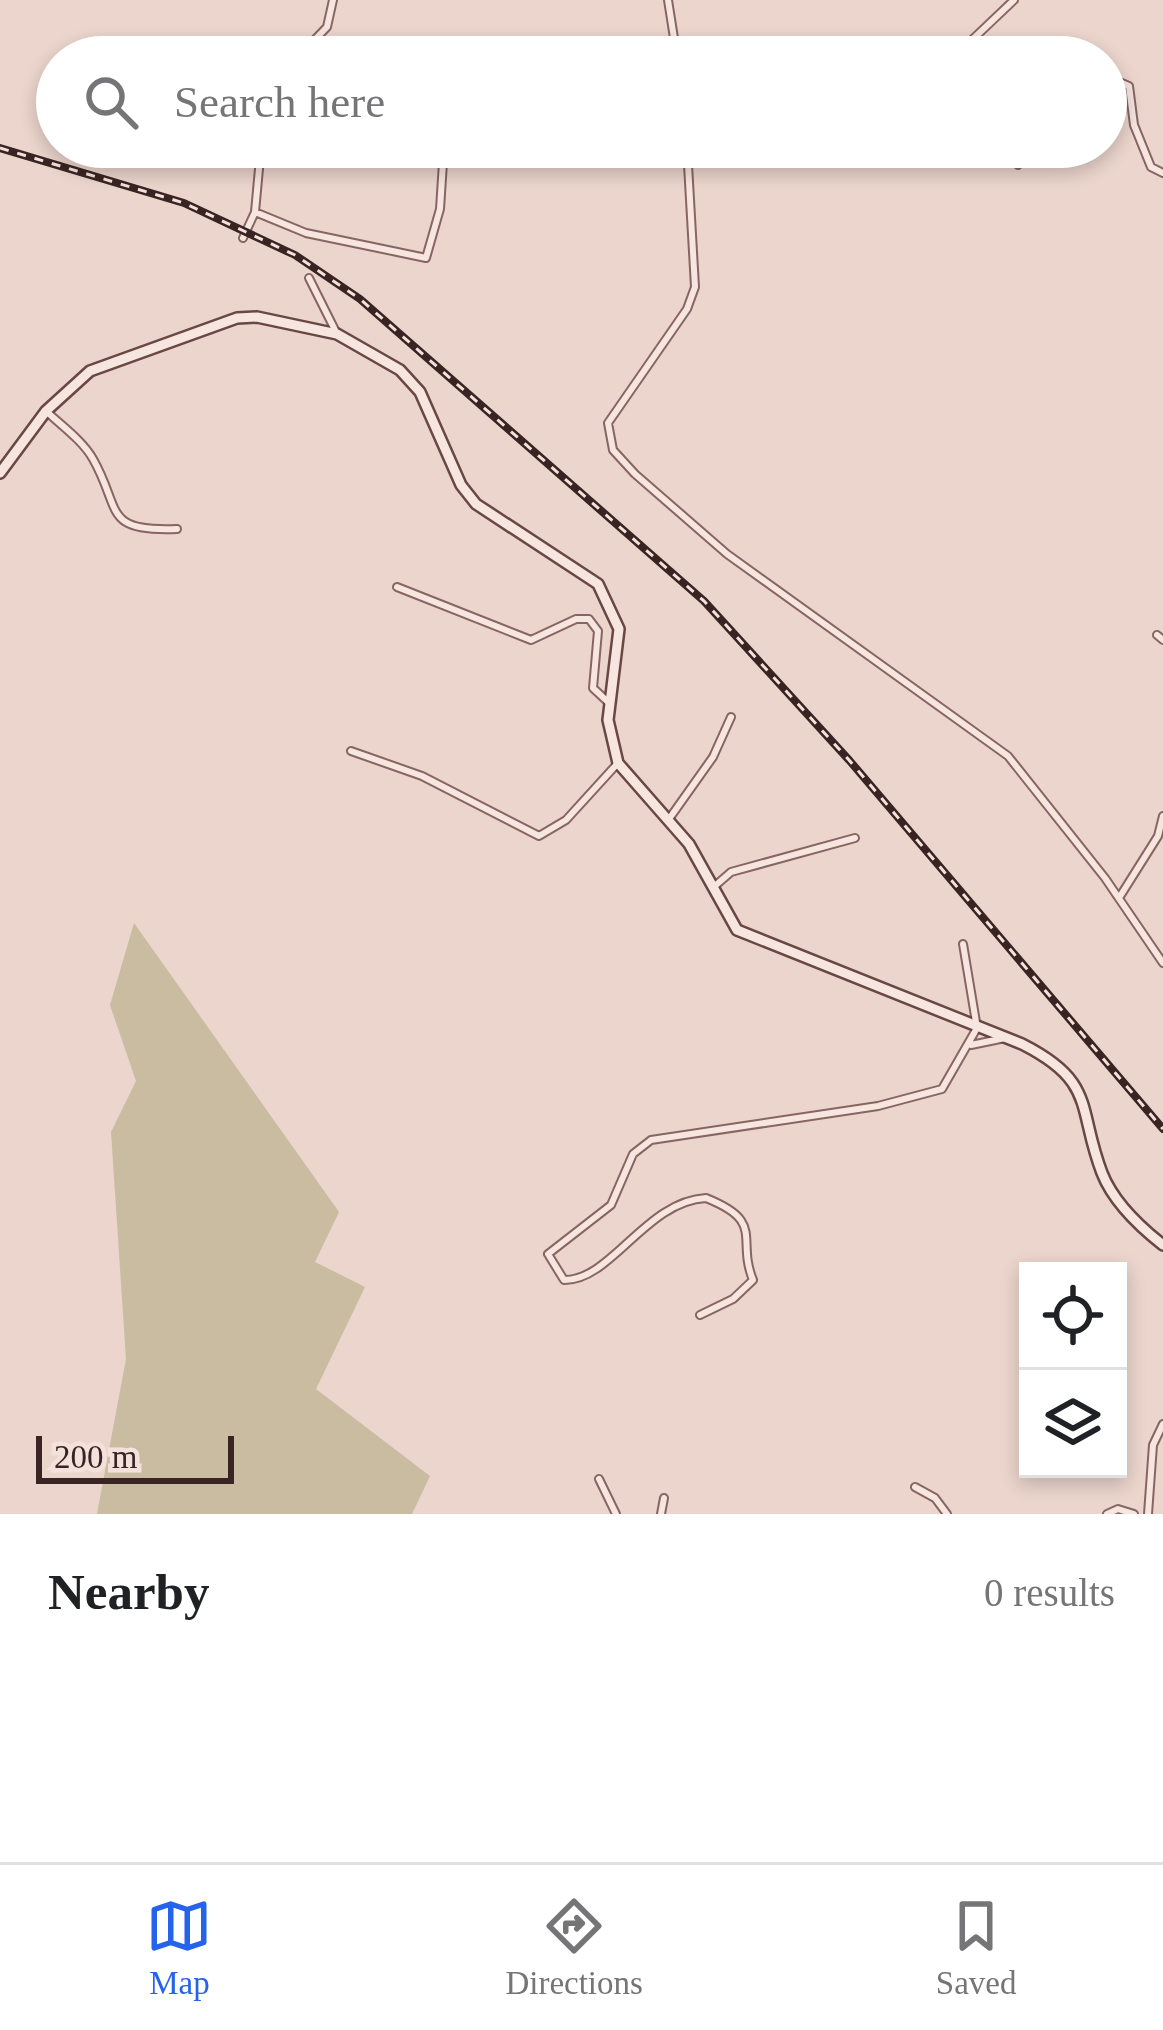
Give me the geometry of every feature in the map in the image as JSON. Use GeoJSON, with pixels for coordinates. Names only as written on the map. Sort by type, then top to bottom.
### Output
{"type":"FeatureCollection","features":[{"type":"Feature","properties":{"kind":"street"},"geometry":{"type":"LineString","coordinates":[[318,36],[327,26],[333,0]]}},
{"type":"Feature","properties":{"kind":"street"},"geometry":{"type":"LineString","coordinates":[[668,0],[673,36]]}},
{"type":"Feature","properties":{"kind":"street"},"geometry":{"type":"LineString","coordinates":[[976,36],[1015,0]]}},
{"type":"Feature","properties":{"kind":"street"},"geometry":{"type":"LineString","coordinates":[[1127,85],[1134,125],[1151,167],[1163,173]]}},
{"type":"Feature","properties":{"kind":"street"},"geometry":{"type":"LineString","coordinates":[[243,238],[255,212],[259,168]]}},
{"type":"Feature","properties":{"kind":"street"},"geometry":{"type":"LineString","coordinates":[[255,212],[306,233],[426,258],[440,209],[443,168]]}},
{"type":"Feature","properties":{"kind":"street"},"geometry":{"type":"LineString","coordinates":[[688,168],[695,287],[687,309],[608,423],[614,450],[728,554],[1008,756],[1161,961]]}},
{"type":"Feature","properties":{"kind":"street"},"geometry":{"type":"LineString","coordinates":[[309,278],[337,334]]}},
{"type":"Feature","properties":{"kind":"street"},"geometry":{"type":"LineString","coordinates":[[0,473],[46,411],[90,371],[219,323],[257,317],[337,334],[400,370],[420,392],[461,485],[476,504],[577,566],[606,594],[619,629],[608,702],[618,763],[669,819],[716,885],[736,930],[1006,1038],[1068,1074],[1084,1102],[1102,1173],[1113,1194],[1163,1245]]}},
{"type":"Feature","properties":{"kind":"street"},"geometry":{"type":"LineString","coordinates":[[46,411],[94,460],[107,500],[124,520],[142,530],[177,529]]}},
{"type":"Feature","properties":{"kind":"street"},"geometry":{"type":"LineString","coordinates":[[397,587],[531,640],[576,619],[589,619],[598,631],[592,688],[608,702]]}},
{"type":"Feature","properties":{"kind":"street"},"geometry":{"type":"LineString","coordinates":[[669,819],[713,757],[731,717]]}},
{"type":"Feature","properties":{"kind":"street"},"geometry":{"type":"LineString","coordinates":[[352,751],[422,776],[538,836],[566,820],[618,763]]}},
{"type":"Feature","properties":{"kind":"street"},"geometry":{"type":"LineString","coordinates":[[1121,907],[1123,888],[1158,836],[1163,816]]}},
{"type":"Feature","properties":{"kind":"street"},"geometry":{"type":"LineString","coordinates":[[716,885],[731,872],[856,838]]}},
{"type":"Feature","properties":{"kind":"street"},"geometry":{"type":"LineString","coordinates":[[700,1315],[733,1299],[753,1280],[747,1263],[748,1230],[742,1217],[706,1198],[653,1218],[580,1280],[564,1280],[548,1255],[611,1205],[633,1154],[651,1140],[878,1106],[942,1090],[977,1028],[963,944]]}},
{"type":"Feature","properties":{"kind":"street"},"geometry":{"type":"LineString","coordinates":[[1161,961],[1163,948]]}},
{"type":"Feature","properties":{"kind":"street"},"geometry":{"type":"LineString","coordinates":[[968,1047],[1006,1038]]}},
{"type":"Feature","properties":{"kind":"street"},"geometry":{"type":"LineString","coordinates":[[1148,1514],[1153,1445],[1163,1424]]}},
{"type":"Feature","properties":{"kind":"street"},"geometry":{"type":"LineString","coordinates":[[599,1479],[616,1514]]}},
{"type":"Feature","properties":{"kind":"street"},"geometry":{"type":"LineString","coordinates":[[915,1487],[934,1498],[947,1514]]}},
{"type":"Feature","properties":{"kind":"street"},"geometry":{"type":"LineString","coordinates":[[661,1514],[664,1498]]}},
{"type":"Feature","properties":{"kind":"street"},"geometry":{"type":"LineString","coordinates":[[1107,1514],[1118,1509],[1134,1514]]}},
{"type":"Feature","properties":{"kind":"shaded area"},"geometry":{"type":"Polygon","coordinates":[[[134,923],[339,1212],[315,1262],[365,1287],[316,1389],[430,1476],[412,1514],[97,1514],[126,1359],[111,1132],[136,1081],[110,1005],[134,923]]]}},
{"type":"Feature","properties":{"kind":"railway"},"geometry":{"type":"LineString","coordinates":[[0,148],[36,159]]}},
{"type":"Feature","properties":{"kind":"railway"},"geometry":{"type":"LineString","coordinates":[[67,168],[184,203],[295,255],[360,299],[704,601],[849,760],[1163,1129]]}}]}
